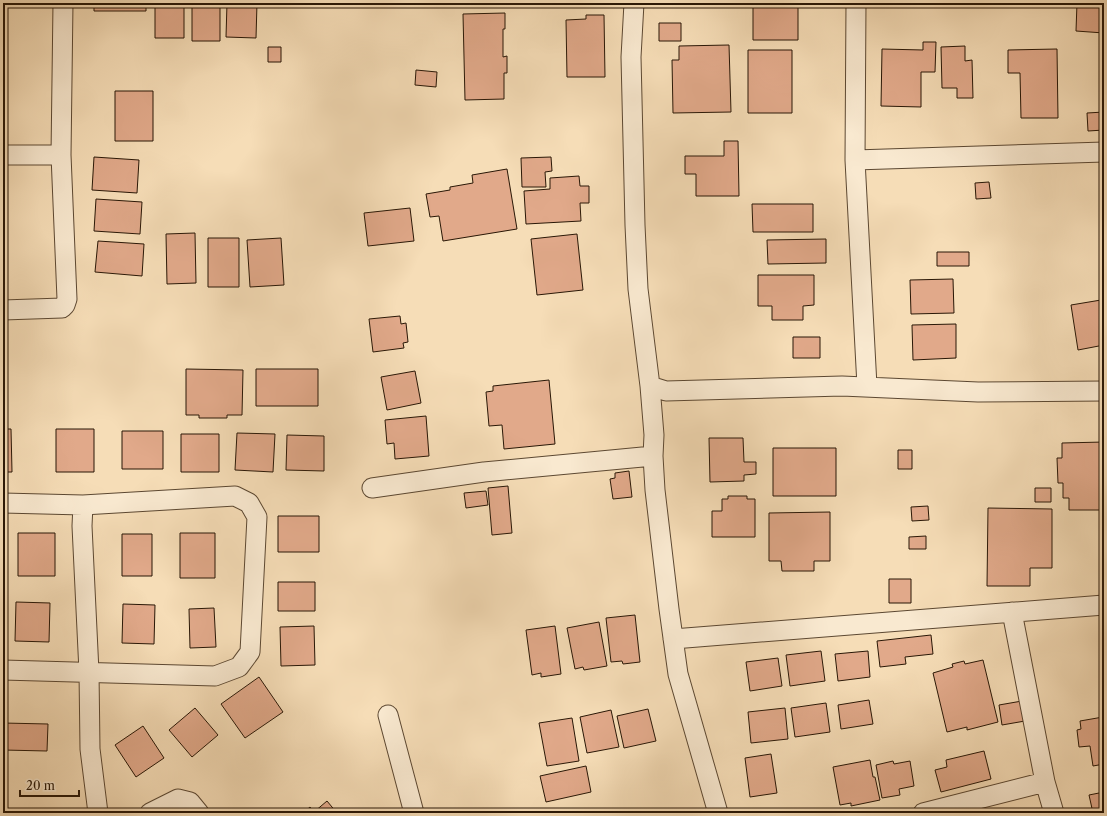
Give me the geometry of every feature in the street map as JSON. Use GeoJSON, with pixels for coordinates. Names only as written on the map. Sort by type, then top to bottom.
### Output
{"type":"FeatureCollection","features":[{"type":"Feature","properties":{"kind":"street"},"geometry":{"type":"LineString","coordinates":[[3,310],[62,308],[67,299],[61,155],[63,3]]}},
{"type":"Feature","properties":{"kind":"street"},"geometry":{"type":"LineString","coordinates":[[634,3],[631,57],[635,232],[638,289],[650,386],[654,435],[653,456],[655,490],[678,674],[718,813]]}},
{"type":"Feature","properties":{"kind":"street"},"geometry":{"type":"LineString","coordinates":[[856,3],[855,160],[867,386]]}},
{"type":"Feature","properties":{"kind":"street"},"geometry":{"type":"LineString","coordinates":[[855,160],[1104,152]]}},
{"type":"Feature","properties":{"kind":"street"},"geometry":{"type":"LineString","coordinates":[[3,155],[61,155]]}},
{"type":"Feature","properties":{"kind":"street"},"geometry":{"type":"LineString","coordinates":[[650,386],[666,391],[842,386],[978,392],[1104,391]]}},
{"type":"Feature","properties":{"kind":"street"},"geometry":{"type":"LineString","coordinates":[[372,488],[484,472],[653,456]]}},
{"type":"Feature","properties":{"kind":"street"},"geometry":{"type":"LineString","coordinates":[[3,503],[83,505],[235,496],[249,503],[257,517],[250,652],[239,667],[215,676],[3,670]]}},
{"type":"Feature","properties":{"kind":"street"},"geometry":{"type":"LineString","coordinates":[[83,505],[82,526],[89,672],[90,749],[98,813]]}},
{"type":"Feature","properties":{"kind":"street"},"geometry":{"type":"LineString","coordinates":[[673,639],[1104,605]]}},
{"type":"Feature","properties":{"kind":"street"},"geometry":{"type":"LineString","coordinates":[[1012,612],[1045,782],[1054,813]]}},
{"type":"Feature","properties":{"kind":"street"},"geometry":{"type":"LineString","coordinates":[[388,715],[414,813]]}},
{"type":"Feature","properties":{"kind":"street"},"geometry":{"type":"LineString","coordinates":[[923,813],[1045,782]]}},
{"type":"Feature","properties":{"kind":"street"},"geometry":{"type":"LineString","coordinates":[[150,813],[178,799],[190,802],[199,813]]}},
{"type":"Feature","properties":{"kind":"building"},"geometry":{"type":"Polygon","coordinates":[[[94,3],[146,3],[146,11],[94,11],[94,3]]]}},
{"type":"Feature","properties":{"kind":"building"},"geometry":{"type":"Polygon","coordinates":[[[155,3],[184,3],[184,38],[155,38],[155,3]]]}},
{"type":"Feature","properties":{"kind":"building"},"geometry":{"type":"Polygon","coordinates":[[[192,3],[220,3],[220,41],[192,41],[192,3]]]}},
{"type":"Feature","properties":{"kind":"building"},"geometry":{"type":"Polygon","coordinates":[[[227,3],[257,3],[256,38],[226,37],[227,3]]]}},
{"type":"Feature","properties":{"kind":"building"},"geometry":{"type":"Polygon","coordinates":[[[753,3],[798,3],[798,40],[753,40],[753,3]]]}},
{"type":"Feature","properties":{"kind":"building"},"geometry":{"type":"Polygon","coordinates":[[[1077,3],[1104,3],[1104,33],[1076,31],[1077,3]]]}},
{"type":"Feature","properties":{"kind":"building"},"geometry":{"type":"Polygon","coordinates":[[[505,13],[505,29],[503,29],[503,57],[507,56],[507,73],[504,73],[504,99],[465,100],[463,14],[505,13]]]}},
{"type":"Feature","properties":{"kind":"building"},"geometry":{"type":"Polygon","coordinates":[[[586,15],[604,15],[605,77],[567,77],[566,20],[586,19],[586,15]]]}},
{"type":"Feature","properties":{"kind":"building"},"geometry":{"type":"Polygon","coordinates":[[[659,23],[681,23],[681,41],[659,41],[659,23]]]}},
{"type":"Feature","properties":{"kind":"building"},"geometry":{"type":"Polygon","coordinates":[[[923,42],[936,42],[935,72],[921,72],[921,107],[881,106],[882,49],[923,50],[923,42]]]}},
{"type":"Feature","properties":{"kind":"building"},"geometry":{"type":"Polygon","coordinates":[[[729,45],[731,112],[673,113],[672,60],[679,60],[679,46],[729,45]]]}},
{"type":"Feature","properties":{"kind":"building"},"geometry":{"type":"Polygon","coordinates":[[[965,46],[965,61],[972,60],[973,98],[957,98],[957,88],[942,88],[941,47],[965,46]]]}},
{"type":"Feature","properties":{"kind":"building"},"geometry":{"type":"Polygon","coordinates":[[[268,47],[281,47],[281,62],[268,62],[268,47]]]}},
{"type":"Feature","properties":{"kind":"building"},"geometry":{"type":"Polygon","coordinates":[[[1057,49],[1058,118],[1021,118],[1020,73],[1008,73],[1008,50],[1057,49]]]}},
{"type":"Feature","properties":{"kind":"building"},"geometry":{"type":"Polygon","coordinates":[[[748,50],[792,50],[792,113],[748,113],[748,50]]]}},
{"type":"Feature","properties":{"kind":"building"},"geometry":{"type":"Polygon","coordinates":[[[416,70],[437,72],[436,87],[415,85],[416,70]]]}},
{"type":"Feature","properties":{"kind":"building"},"geometry":{"type":"Polygon","coordinates":[[[115,91],[153,91],[153,141],[115,141],[115,91]]]}},
{"type":"Feature","properties":{"kind":"building"},"geometry":{"type":"Polygon","coordinates":[[[1104,112],[1104,130],[1088,131],[1087,113],[1104,112]]]}},
{"type":"Feature","properties":{"kind":"building"},"geometry":{"type":"Polygon","coordinates":[[[724,141],[738,141],[739,196],[696,196],[696,174],[685,174],[685,156],[724,156],[724,141]]]}},
{"type":"Feature","properties":{"kind":"building"},"geometry":{"type":"Polygon","coordinates":[[[94,157],[139,160],[137,193],[92,190],[94,157]]]}},
{"type":"Feature","properties":{"kind":"building"},"geometry":{"type":"Polygon","coordinates":[[[551,157],[552,171],[545,172],[546,187],[522,187],[521,158],[551,157]]]}},
{"type":"Feature","properties":{"kind":"building"},"geometry":{"type":"Polygon","coordinates":[[[507,169],[517,229],[443,241],[439,216],[430,217],[426,194],[450,190],[450,187],[473,183],[472,175],[507,169]]]}},
{"type":"Feature","properties":{"kind":"building"},"geometry":{"type":"Polygon","coordinates":[[[579,176],[580,186],[589,186],[589,203],[580,203],[581,221],[526,224],[524,191],[550,189],[550,178],[579,176]]]}},
{"type":"Feature","properties":{"kind":"building"},"geometry":{"type":"Polygon","coordinates":[[[989,182],[991,198],[976,199],[975,183],[989,182]]]}},
{"type":"Feature","properties":{"kind":"building"},"geometry":{"type":"Polygon","coordinates":[[[96,199],[142,202],[140,234],[94,231],[96,199]]]}},
{"type":"Feature","properties":{"kind":"building"},"geometry":{"type":"Polygon","coordinates":[[[752,204],[813,204],[813,232],[753,232],[752,204]]]}},
{"type":"Feature","properties":{"kind":"building"},"geometry":{"type":"Polygon","coordinates":[[[410,208],[414,241],[368,246],[364,213],[410,208]]]}},
{"type":"Feature","properties":{"kind":"building"},"geometry":{"type":"Polygon","coordinates":[[[195,233],[196,283],[167,284],[166,234],[195,233]]]}},
{"type":"Feature","properties":{"kind":"building"},"geometry":{"type":"Polygon","coordinates":[[[577,234],[583,290],[537,295],[531,239],[577,234]]]}},
{"type":"Feature","properties":{"kind":"building"},"geometry":{"type":"Polygon","coordinates":[[[208,238],[239,238],[239,287],[208,287],[208,238]]]}},
{"type":"Feature","properties":{"kind":"building"},"geometry":{"type":"Polygon","coordinates":[[[281,238],[284,285],[250,287],[247,240],[281,238]]]}},
{"type":"Feature","properties":{"kind":"building"},"geometry":{"type":"Polygon","coordinates":[[[826,239],[826,263],[768,264],[767,240],[826,239]]]}},
{"type":"Feature","properties":{"kind":"building"},"geometry":{"type":"Polygon","coordinates":[[[98,241],[144,244],[142,276],[95,272],[98,241]]]}},
{"type":"Feature","properties":{"kind":"building"},"geometry":{"type":"Polygon","coordinates":[[[1104,242],[1104,274],[1100,243],[1104,242]]]}},
{"type":"Feature","properties":{"kind":"building"},"geometry":{"type":"Polygon","coordinates":[[[937,252],[969,252],[969,266],[937,266],[937,252]]]}},
{"type":"Feature","properties":{"kind":"building"},"geometry":{"type":"Polygon","coordinates":[[[758,275],[814,275],[814,305],[803,306],[803,320],[772,320],[772,306],[758,306],[758,275]]]}},
{"type":"Feature","properties":{"kind":"building"},"geometry":{"type":"Polygon","coordinates":[[[953,279],[954,313],[911,314],[910,280],[953,279]]]}},
{"type":"Feature","properties":{"kind":"building"},"geometry":{"type":"Polygon","coordinates":[[[1101,300],[1104,317],[1104,345],[1078,350],[1071,305],[1101,300]]]}},
{"type":"Feature","properties":{"kind":"building"},"geometry":{"type":"Polygon","coordinates":[[[400,316],[401,324],[406,323],[408,342],[403,343],[404,348],[373,352],[369,319],[400,316]]]}},
{"type":"Feature","properties":{"kind":"building"},"geometry":{"type":"Polygon","coordinates":[[[956,324],[956,358],[913,360],[912,325],[956,324]]]}},
{"type":"Feature","properties":{"kind":"building"},"geometry":{"type":"Polygon","coordinates":[[[793,337],[820,337],[820,358],[793,358],[793,337]]]}},
{"type":"Feature","properties":{"kind":"building"},"geometry":{"type":"Polygon","coordinates":[[[186,369],[243,370],[242,415],[227,415],[227,418],[199,418],[199,415],[186,415],[186,369]]]}},
{"type":"Feature","properties":{"kind":"building"},"geometry":{"type":"Polygon","coordinates":[[[256,369],[318,369],[318,406],[256,406],[256,369]]]}},
{"type":"Feature","properties":{"kind":"building"},"geometry":{"type":"Polygon","coordinates":[[[415,371],[421,403],[387,410],[381,377],[415,371]]]}},
{"type":"Feature","properties":{"kind":"building"},"geometry":{"type":"Polygon","coordinates":[[[549,380],[555,444],[504,449],[502,425],[489,426],[486,392],[493,391],[493,386],[549,380]]]}},
{"type":"Feature","properties":{"kind":"building"},"geometry":{"type":"Polygon","coordinates":[[[426,416],[429,456],[395,459],[394,443],[387,444],[385,420],[426,416]]]}},
{"type":"Feature","properties":{"kind":"building"},"geometry":{"type":"Polygon","coordinates":[[[3,429],[11,429],[12,472],[3,472],[3,429]]]}},
{"type":"Feature","properties":{"kind":"building"},"geometry":{"type":"Polygon","coordinates":[[[56,429],[94,429],[94,472],[56,472],[56,429]]]}},
{"type":"Feature","properties":{"kind":"building"},"geometry":{"type":"Polygon","coordinates":[[[122,431],[163,431],[163,469],[122,469],[122,431]]]}},
{"type":"Feature","properties":{"kind":"building"},"geometry":{"type":"Polygon","coordinates":[[[237,433],[275,434],[273,472],[235,470],[237,433]]]}},
{"type":"Feature","properties":{"kind":"building"},"geometry":{"type":"Polygon","coordinates":[[[181,434],[219,434],[219,472],[181,472],[181,434]]]}},
{"type":"Feature","properties":{"kind":"building"},"geometry":{"type":"Polygon","coordinates":[[[287,435],[324,436],[324,471],[286,470],[287,435]]]}},
{"type":"Feature","properties":{"kind":"building"},"geometry":{"type":"Polygon","coordinates":[[[709,438],[743,438],[744,462],[756,462],[756,474],[744,475],[744,481],[710,482],[709,438]]]}},
{"type":"Feature","properties":{"kind":"building"},"geometry":{"type":"Polygon","coordinates":[[[1104,442],[1104,510],[1069,510],[1069,498],[1063,498],[1063,483],[1058,483],[1057,458],[1062,458],[1062,443],[1104,442]]]}},
{"type":"Feature","properties":{"kind":"building"},"geometry":{"type":"Polygon","coordinates":[[[773,448],[836,448],[836,496],[773,496],[773,448]]]}},
{"type":"Feature","properties":{"kind":"building"},"geometry":{"type":"Polygon","coordinates":[[[898,450],[912,450],[912,469],[898,469],[898,450]]]}},
{"type":"Feature","properties":{"kind":"building"},"geometry":{"type":"Polygon","coordinates":[[[629,471],[632,497],[613,499],[610,479],[615,478],[615,473],[629,471]]]}},
{"type":"Feature","properties":{"kind":"building"},"geometry":{"type":"Polygon","coordinates":[[[508,486],[512,533],[492,535],[488,488],[508,486]]]}},
{"type":"Feature","properties":{"kind":"building"},"geometry":{"type":"Polygon","coordinates":[[[1035,488],[1051,488],[1051,502],[1035,502],[1035,488]]]}},
{"type":"Feature","properties":{"kind":"building"},"geometry":{"type":"Polygon","coordinates":[[[486,491],[488,505],[466,508],[464,493],[486,491]]]}},
{"type":"Feature","properties":{"kind":"building"},"geometry":{"type":"Polygon","coordinates":[[[728,496],[747,496],[747,499],[755,499],[755,537],[712,537],[712,511],[722,511],[722,499],[728,499],[728,496]]]}},
{"type":"Feature","properties":{"kind":"building"},"geometry":{"type":"Polygon","coordinates":[[[928,506],[929,520],[912,521],[911,507],[928,506]]]}},
{"type":"Feature","properties":{"kind":"building"},"geometry":{"type":"Polygon","coordinates":[[[988,508],[1052,509],[1052,568],[1030,568],[1030,586],[987,586],[988,508]]]}},
{"type":"Feature","properties":{"kind":"building"},"geometry":{"type":"Polygon","coordinates":[[[830,512],[830,561],[814,561],[814,571],[782,571],[781,561],[769,561],[769,513],[830,512]]]}},
{"type":"Feature","properties":{"kind":"building"},"geometry":{"type":"Polygon","coordinates":[[[278,516],[319,516],[319,552],[278,552],[278,516]]]}},
{"type":"Feature","properties":{"kind":"building"},"geometry":{"type":"Polygon","coordinates":[[[18,533],[55,533],[55,576],[18,576],[18,533]]]}},
{"type":"Feature","properties":{"kind":"building"},"geometry":{"type":"Polygon","coordinates":[[[180,533],[215,533],[215,578],[180,578],[180,533]]]}},
{"type":"Feature","properties":{"kind":"building"},"geometry":{"type":"Polygon","coordinates":[[[122,534],[152,534],[152,576],[122,576],[122,534]]]}},
{"type":"Feature","properties":{"kind":"building"},"geometry":{"type":"Polygon","coordinates":[[[926,536],[926,549],[909,549],[909,537],[926,536]]]}},
{"type":"Feature","properties":{"kind":"building"},"geometry":{"type":"Polygon","coordinates":[[[889,579],[911,579],[911,603],[889,603],[889,579]]]}},
{"type":"Feature","properties":{"kind":"building"},"geometry":{"type":"Polygon","coordinates":[[[278,582],[315,582],[315,611],[278,611],[278,582]]]}},
{"type":"Feature","properties":{"kind":"building"},"geometry":{"type":"Polygon","coordinates":[[[16,602],[50,603],[49,642],[15,641],[16,602]]]}},
{"type":"Feature","properties":{"kind":"building"},"geometry":{"type":"Polygon","coordinates":[[[123,604],[155,605],[154,644],[122,643],[123,604]]]}},
{"type":"Feature","properties":{"kind":"building"},"geometry":{"type":"Polygon","coordinates":[[[214,608],[216,647],[190,648],[189,609],[214,608]]]}},
{"type":"Feature","properties":{"kind":"building"},"geometry":{"type":"Polygon","coordinates":[[[635,615],[640,662],[623,664],[622,661],[611,662],[606,618],[635,615]]]}},
{"type":"Feature","properties":{"kind":"building"},"geometry":{"type":"Polygon","coordinates":[[[599,622],[607,666],[584,670],[583,667],[575,669],[567,628],[599,622]]]}},
{"type":"Feature","properties":{"kind":"building"},"geometry":{"type":"Polygon","coordinates":[[[314,626],[315,665],[281,666],[280,627],[314,626]]]}},
{"type":"Feature","properties":{"kind":"building"},"geometry":{"type":"Polygon","coordinates":[[[555,626],[561,674],[541,677],[541,673],[532,675],[526,630],[555,626]]]}},
{"type":"Feature","properties":{"kind":"building"},"geometry":{"type":"Polygon","coordinates":[[[931,635],[933,654],[905,657],[906,664],[880,667],[877,641],[931,635]]]}},
{"type":"Feature","properties":{"kind":"building"},"geometry":{"type":"Polygon","coordinates":[[[821,651],[825,681],[790,686],[786,655],[821,651]]]}},
{"type":"Feature","properties":{"kind":"building"},"geometry":{"type":"Polygon","coordinates":[[[868,651],[870,677],[838,681],[835,654],[868,651]]]}},
{"type":"Feature","properties":{"kind":"building"},"geometry":{"type":"Polygon","coordinates":[[[778,658],[782,686],[750,691],[746,662],[778,658]]]}},
{"type":"Feature","properties":{"kind":"building"},"geometry":{"type":"Polygon","coordinates":[[[983,660],[998,722],[967,730],[967,727],[947,732],[933,673],[953,667],[952,664],[964,661],[965,664],[983,660]]]}},
{"type":"Feature","properties":{"kind":"building"},"geometry":{"type":"Polygon","coordinates":[[[259,677],[283,712],[245,738],[221,704],[259,677]]]}},
{"type":"Feature","properties":{"kind":"building"},"geometry":{"type":"Polygon","coordinates":[[[869,700],[873,724],[841,729],[838,705],[869,700]]]}},
{"type":"Feature","properties":{"kind":"building"},"geometry":{"type":"Polygon","coordinates":[[[1022,701],[1025,721],[1002,725],[999,705],[1022,701]]]}},
{"type":"Feature","properties":{"kind":"building"},"geometry":{"type":"Polygon","coordinates":[[[826,703],[830,732],[795,737],[791,708],[826,703]]]}},
{"type":"Feature","properties":{"kind":"building"},"geometry":{"type":"Polygon","coordinates":[[[195,708],[218,735],[192,757],[169,730],[195,708]]]}},
{"type":"Feature","properties":{"kind":"building"},"geometry":{"type":"Polygon","coordinates":[[[785,708],[788,739],[751,743],[748,712],[785,708]]]}},
{"type":"Feature","properties":{"kind":"building"},"geometry":{"type":"Polygon","coordinates":[[[648,709],[656,741],[624,748],[617,716],[648,709]]]}},
{"type":"Feature","properties":{"kind":"building"},"geometry":{"type":"Polygon","coordinates":[[[611,710],[619,747],[587,753],[580,717],[611,710]]]}},
{"type":"Feature","properties":{"kind":"building"},"geometry":{"type":"Polygon","coordinates":[[[1103,717],[1104,764],[1093,766],[1090,746],[1079,747],[1077,730],[1081,729],[1080,721],[1103,717]]]}},
{"type":"Feature","properties":{"kind":"building"},"geometry":{"type":"Polygon","coordinates":[[[572,718],[579,761],[547,766],[539,723],[572,718]]]}},
{"type":"Feature","properties":{"kind":"building"},"geometry":{"type":"Polygon","coordinates":[[[3,723],[48,724],[47,751],[3,750],[3,723]]]}},
{"type":"Feature","properties":{"kind":"building"},"geometry":{"type":"Polygon","coordinates":[[[143,726],[164,758],[136,777],[115,745],[143,726]]]}},
{"type":"Feature","properties":{"kind":"building"},"geometry":{"type":"Polygon","coordinates":[[[984,751],[991,779],[941,792],[935,770],[947,767],[946,760],[984,751]]]}},
{"type":"Feature","properties":{"kind":"building"},"geometry":{"type":"Polygon","coordinates":[[[771,754],[777,793],[750,797],[745,758],[771,754]]]}},
{"type":"Feature","properties":{"kind":"building"},"geometry":{"type":"Polygon","coordinates":[[[870,760],[873,777],[875,777],[880,800],[851,806],[851,803],[840,805],[833,767],[870,760]]]}},
{"type":"Feature","properties":{"kind":"building"},"geometry":{"type":"Polygon","coordinates":[[[893,761],[894,764],[910,761],[914,786],[899,789],[900,795],[882,798],[876,765],[893,761]]]}},
{"type":"Feature","properties":{"kind":"building"},"geometry":{"type":"Polygon","coordinates":[[[586,766],[591,792],[546,802],[540,776],[586,766]]]}},
{"type":"Feature","properties":{"kind":"building"},"geometry":{"type":"Polygon","coordinates":[[[1104,792],[1104,813],[1093,813],[1089,795],[1104,792]]]}},
{"type":"Feature","properties":{"kind":"building"},"geometry":{"type":"Polygon","coordinates":[[[327,801],[337,813],[303,813],[310,807],[314,812],[327,801]]]}}]}
